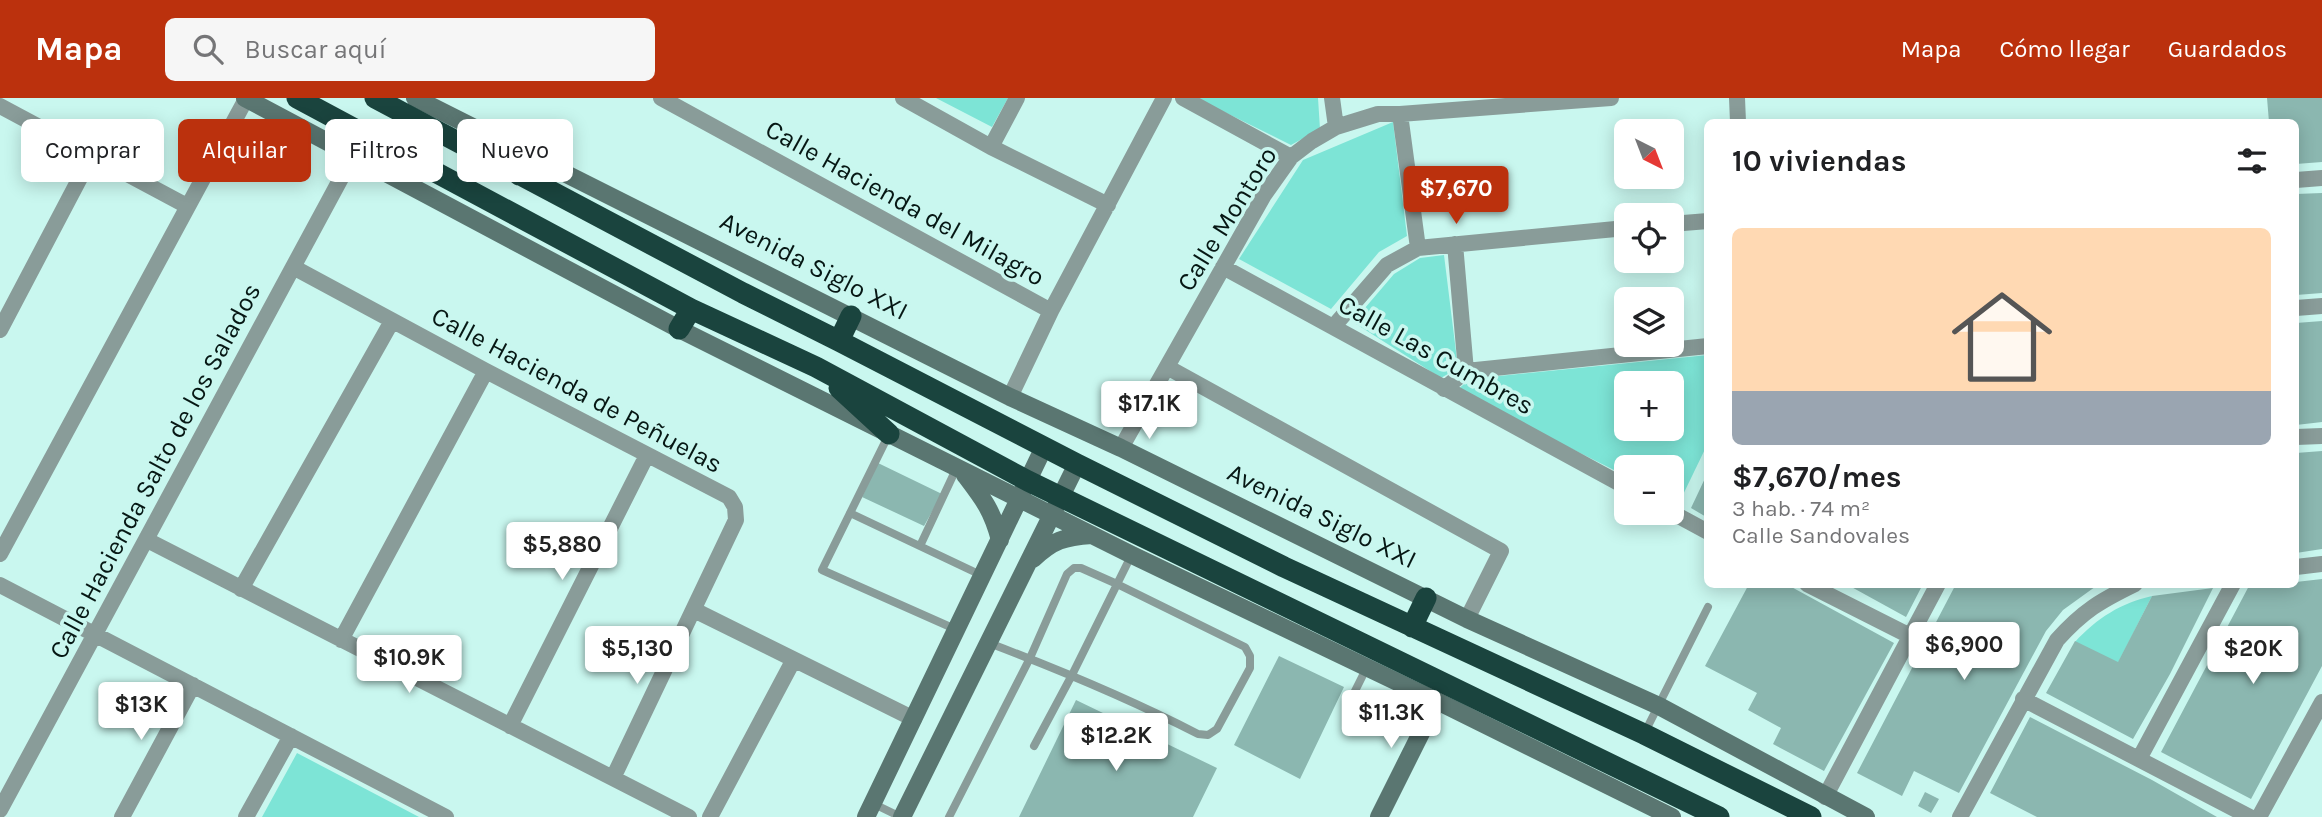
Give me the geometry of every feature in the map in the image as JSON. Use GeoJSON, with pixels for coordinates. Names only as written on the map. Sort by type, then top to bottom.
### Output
{"type":"FeatureCollection","features":[{"type":"Feature","properties":{"kind":"highway"},"geometry":{"type":"LineString","coordinates":[[297,98],[691,309],[816,367],[1024,490],[1719,817]]}},
{"type":"Feature","properties":{"kind":"highway"},"geometry":{"type":"LineString","coordinates":[[374,98],[457,142]]}},
{"type":"Feature","properties":{"kind":"highway"},"geometry":{"type":"LineString","coordinates":[[532,182],[743,293],[1284,567],[1644,734],[1811,817]]}},
{"type":"Feature","properties":{"kind":"highway"},"geometry":{"type":"LineString","coordinates":[[679,329],[691,309]]}},
{"type":"Feature","properties":{"kind":"highway"},"geometry":{"type":"LineString","coordinates":[[839,341],[851,316]]}},
{"type":"Feature","properties":{"kind":"highway"},"geometry":{"type":"LineString","coordinates":[[816,367],[889,433]]}},
{"type":"Feature","properties":{"kind":"highway"},"geometry":{"type":"LineString","coordinates":[[1412,627],[1426,598]]}},
{"type":"Feature","properties":{"kind":"street"},"geometry":{"type":"LineString","coordinates":[[0,555],[245,98],[325,141]]}},
{"type":"Feature","properties":{"kind":"street","name":"Calle Hacienda del Milagro"},"geometry":{"type":"LineString","coordinates":[[662,98],[1051,311]]}},
{"type":"Feature","properties":{"kind":"street"},"geometry":{"type":"LineString","coordinates":[[903,98],[991,147],[1108,205]]}},
{"type":"Feature","properties":{"kind":"street"},"geometry":{"type":"LineString","coordinates":[[991,147],[1017,98]]}},
{"type":"Feature","properties":{"kind":"street"},"geometry":{"type":"LineString","coordinates":[[1010,397],[1051,311],[1164,98]]}},
{"type":"Feature","properties":{"kind":"street"},"geometry":{"type":"LineString","coordinates":[[1183,98],[1291,157]]}},
{"type":"Feature","properties":{"kind":"street"},"geometry":{"type":"LineString","coordinates":[[1332,98],[1336,127]]}},
{"type":"Feature","properties":{"kind":"street","name":"Calle Montoro"},"geometry":{"type":"LineString","coordinates":[[1121,448],[1264,195],[1291,157],[1312,141],[1336,127],[1378,114],[1611,98]]}},
{"type":"Feature","properties":{"kind":"street"},"geometry":{"type":"LineString","coordinates":[[1737,98],[1738,119]]}},
{"type":"Feature","properties":{"kind":"street","name":"Avenida Siglo XXI"},"geometry":{"type":"LineString","coordinates":[[424,100],[460,119]]}},
{"type":"Feature","properties":{"kind":"street"},"geometry":{"type":"LineString","coordinates":[[1,102],[30,119]]}},
{"type":"Feature","properties":{"kind":"street"},"geometry":{"type":"LineString","coordinates":[[1400,114],[1418,248]]}},
{"type":"Feature","properties":{"kind":"street","name":"Avenida Siglo XXI"},"geometry":{"type":"LineString","coordinates":[[573,178],[1010,397],[1121,448],[1467,619],[1659,706],[1866,817]]}},
{"type":"Feature","properties":{"kind":"street"},"geometry":{"type":"LineString","coordinates":[[2299,180],[2322,178]]}},
{"type":"Feature","properties":{"kind":"street"},"geometry":{"type":"LineString","coordinates":[[0,330],[78,182]]}},
{"type":"Feature","properties":{"kind":"street"},"geometry":{"type":"LineString","coordinates":[[142,182],[187,206]]}},
{"type":"Feature","properties":{"kind":"street","name":"Calle Hacienda Salto de los Salados"},"geometry":{"type":"LineString","coordinates":[[0,810],[339,182]]}},
{"type":"Feature","properties":{"kind":"street"},"geometry":{"type":"LineString","coordinates":[[402,182],[679,329],[959,469],[1024,490]]}},
{"type":"Feature","properties":{"kind":"street"},"geometry":{"type":"LineString","coordinates":[[1684,223],[1704,221]]}},
{"type":"Feature","properties":{"kind":"street"},"geometry":{"type":"LineString","coordinates":[[1334,326],[1387,265],[1418,248],[1614,229]]}},
{"type":"Feature","properties":{"kind":"street"},"geometry":{"type":"LineString","coordinates":[[1455,244],[1466,371]]}},
{"type":"Feature","properties":{"kind":"street","name":"Calle Hacienda de Peñuelas"},"geometry":{"type":"LineString","coordinates":[[293,267],[729,497],[735,508],[736,520],[613,778]]}},
{"type":"Feature","properties":{"kind":"street","name":"Calle Las Cumbres"},"geometry":{"type":"LineString","coordinates":[[1223,267],[1614,481]]}},
{"type":"Feature","properties":{"kind":"street"},"geometry":{"type":"LineString","coordinates":[[2299,308],[2322,306]]}},
{"type":"Feature","properties":{"kind":"street"},"geometry":{"type":"LineString","coordinates":[[241,589],[392,321]]}},
{"type":"Feature","properties":{"kind":"street"},"geometry":{"type":"LineString","coordinates":[[1444,389],[1466,371],[1704,346]]}},
{"type":"Feature","properties":{"kind":"street"},"geometry":{"type":"LineString","coordinates":[[1167,368],[1501,551],[1467,619]]}},
{"type":"Feature","properties":{"kind":"street"},"geometry":{"type":"LineString","coordinates":[[341,640],[486,371]]}},
{"type":"Feature","properties":{"kind":"street"},"geometry":{"type":"LineString","coordinates":[[2299,438],[2322,436]]}},
{"type":"Feature","properties":{"kind":"street"},"geometry":{"type":"LineString","coordinates":[[869,810],[1044,447]]}},
{"type":"Feature","properties":{"kind":"street"},"geometry":{"type":"LineString","coordinates":[[510,726],[647,454]]}},
{"type":"Feature","properties":{"kind":"street"},"geometry":{"type":"LineString","coordinates":[[902,817],[1077,464]]}},
{"type":"Feature","properties":{"kind":"street"},"geometry":{"type":"LineString","coordinates":[[959,469],[989,508],[1000,540]]}},
{"type":"Feature","properties":{"kind":"street"},"geometry":{"type":"LineString","coordinates":[[1056,505],[1092,535],[1672,817]]}},
{"type":"Feature","properties":{"kind":"street"},"geometry":{"type":"LineString","coordinates":[[1684,519],[1704,529]]}},
{"type":"Feature","properties":{"kind":"street"},"geometry":{"type":"LineString","coordinates":[[1025,567],[1055,541],[1072,536],[1092,535]]}},
{"type":"Feature","properties":{"kind":"street"},"geometry":{"type":"LineString","coordinates":[[147,540],[689,817]]}},
{"type":"Feature","properties":{"kind":"street"},"geometry":{"type":"LineString","coordinates":[[2299,567],[2322,564]]}},
{"type":"Feature","properties":{"kind":"street"},"geometry":{"type":"LineString","coordinates":[[0,585],[446,817]]}},
{"type":"Feature","properties":{"kind":"street"},"geometry":{"type":"LineString","coordinates":[[1815,588],[1910,636]]}},
{"type":"Feature","properties":{"kind":"street"},"geometry":{"type":"LineString","coordinates":[[1825,797],[1936,588]]}},
{"type":"Feature","properties":{"kind":"street"},"geometry":{"type":"LineString","coordinates":[[1960,817],[2057,640],[2078,617],[2102,600],[2127,588]]}},
{"type":"Feature","properties":{"kind":"street"},"geometry":{"type":"LineString","coordinates":[[2139,759],[2231,588]]}},
{"type":"Feature","properties":{"kind":"street"},"geometry":{"type":"LineString","coordinates":[[694,610],[914,719]]}},
{"type":"Feature","properties":{"kind":"street"},"geometry":{"type":"LineString","coordinates":[[710,817],[793,661]]}},
{"type":"Feature","properties":{"kind":"street"},"geometry":{"type":"LineString","coordinates":[[122,817],[193,685]]}},
{"type":"Feature","properties":{"kind":"street"},"geometry":{"type":"LineString","coordinates":[[2023,699],[2250,817]]}},
{"type":"Feature","properties":{"kind":"street"},"geometry":{"type":"LineString","coordinates":[[1379,817],[1437,701]]}},
{"type":"Feature","properties":{"kind":"street"},"geometry":{"type":"LineString","coordinates":[[2259,817],[2322,702]]}},
{"type":"Feature","properties":{"kind":"street"},"geometry":{"type":"LineString","coordinates":[[246,817],[291,736]]}},
{"type":"Feature","properties":{"kind":"lane"},"geometry":{"type":"LineString","coordinates":[[889,433],[822,570],[957,629]]}},
{"type":"Feature","properties":{"kind":"lane"},"geometry":{"type":"LineString","coordinates":[[920,546],[959,469]]}},
{"type":"Feature","properties":{"kind":"lane"},"geometry":{"type":"LineString","coordinates":[[850,513],[983,576]]}},
{"type":"Feature","properties":{"kind":"lane"},"geometry":{"type":"LineString","coordinates":[[1034,746],[1132,555]]}},
{"type":"Feature","properties":{"kind":"lane"},"geometry":{"type":"LineString","coordinates":[[949,817],[1030,658],[1067,574],[1074,568],[1081,568],[1117,584],[1244,647],[1250,656],[1250,668],[1217,729],[1208,735],[1198,734],[1072,675],[1030,658],[989,643]]}},
{"type":"Feature","properties":{"kind":"lane"},"geometry":{"type":"LineString","coordinates":[[1644,734],[1708,607]]}},
{"type":"Feature","properties":{"kind":"lane"},"geometry":{"type":"LineString","coordinates":[[1367,667],[1351,699],[1421,731]]}},
{"type":"Feature","properties":{"kind":"lane"},"geometry":{"type":"LineString","coordinates":[[869,810],[902,817]]}},
{"type":"Feature","properties":{"kind":"green space"},"geometry":{"type":"Polygon","coordinates":[[[936,98],[1008,98],[992,127],[936,98]]]}},
{"type":"Feature","properties":{"kind":"green space"},"geometry":{"type":"Polygon","coordinates":[[[1196,98],[1318,98],[1320,129],[1291,145],[1196,98]]]}},
{"type":"Feature","properties":{"kind":"green space"},"geometry":{"type":"Polygon","coordinates":[[[1393,122],[1407,236],[1379,252],[1331,309],[1239,259],[1303,160],[1393,122]]]}},
{"type":"Feature","properties":{"kind":"green space"},"geometry":{"type":"Polygon","coordinates":[[[1444,255],[1458,368],[1441,378],[1353,322],[1394,274],[1420,258],[1444,255]]]}},
{"type":"Feature","properties":{"kind":"green space"},"geometry":{"type":"Polygon","coordinates":[[[1704,355],[1704,451],[1684,493],[1684,455],[1614,455],[1614,470],[1456,391],[1470,379],[1704,355]]]}},
{"type":"Feature","properties":{"kind":"green space"},"geometry":{"type":"Polygon","coordinates":[[[2152,596],[2118,663],[2075,642],[2110,613],[2152,596]]]}},
{"type":"Feature","properties":{"kind":"green space"},"geometry":{"type":"Polygon","coordinates":[[[297,753],[419,817],[262,817],[297,753]]]}},
{"type":"Feature","properties":{"kind":"building"},"geometry":{"type":"Polygon","coordinates":[[[2267,98],[2322,98],[2322,162],[2299,164],[2299,119],[2269,119],[2267,98]]]}},
{"type":"Feature","properties":{"kind":"building"},"geometry":{"type":"Polygon","coordinates":[[[2322,193],[2322,293],[2299,295],[2299,194],[2322,193]]]}},
{"type":"Feature","properties":{"kind":"building"},"geometry":{"type":"Polygon","coordinates":[[[2322,321],[2322,422],[2299,425],[2299,323],[2322,321]]]}},
{"type":"Feature","properties":{"kind":"building"},"geometry":{"type":"Polygon","coordinates":[[[2322,451],[2322,549],[2299,553],[2299,453],[2322,451]]]}},
{"type":"Feature","properties":{"kind":"building"},"geometry":{"type":"Polygon","coordinates":[[[878,463],[942,494],[924,526],[862,497],[878,463]]]}},
{"type":"Feature","properties":{"kind":"building"},"geometry":{"type":"Polygon","coordinates":[[[1704,480],[1704,516],[1691,508],[1704,480]]]}},
{"type":"Feature","properties":{"kind":"building"},"geometry":{"type":"Polygon","coordinates":[[[2322,579],[2322,666],[2251,799],[2161,752],[2248,588],[2299,588],[2299,582],[2322,579]]]}},
{"type":"Feature","properties":{"kind":"building"},"geometry":{"type":"Polygon","coordinates":[[[1747,588],[1793,588],[1894,643],[1824,771],[1773,744],[1781,728],[1748,710],[1757,693],[1705,666],[1747,588]]]}},
{"type":"Feature","properties":{"kind":"building"},"geometry":{"type":"Polygon","coordinates":[[[1853,588],[1921,588],[1906,617],[1853,588]]]}},
{"type":"Feature","properties":{"kind":"building"},"geometry":{"type":"Polygon","coordinates":[[[1954,588],[2093,588],[2063,610],[2046,631],[1959,793],[1914,771],[1902,796],[1857,773],[1954,588]]]}},
{"type":"Feature","properties":{"kind":"building"},"geometry":{"type":"Polygon","coordinates":[[[2213,588],[2170,674],[2133,739],[2046,693],[2075,641],[2118,662],[2152,596],[2213,588]]]}},
{"type":"Feature","properties":{"kind":"building"},"geometry":{"type":"Polygon","coordinates":[[[1279,656],[1344,687],[1300,779],[1234,745],[1279,656]]]}},
{"type":"Feature","properties":{"kind":"building"},"geometry":{"type":"Polygon","coordinates":[[[1076,700],[1217,768],[1193,817],[1019,817],[1076,700]]]}},
{"type":"Feature","properties":{"kind":"building"},"geometry":{"type":"Polygon","coordinates":[[[2030,717],[2217,817],[2037,817],[1990,793],[2030,717]]]}},
{"type":"Feature","properties":{"kind":"building"},"geometry":{"type":"Polygon","coordinates":[[[1925,792],[1939,799],[1931,813],[1918,806],[1925,792]]]}}]}
